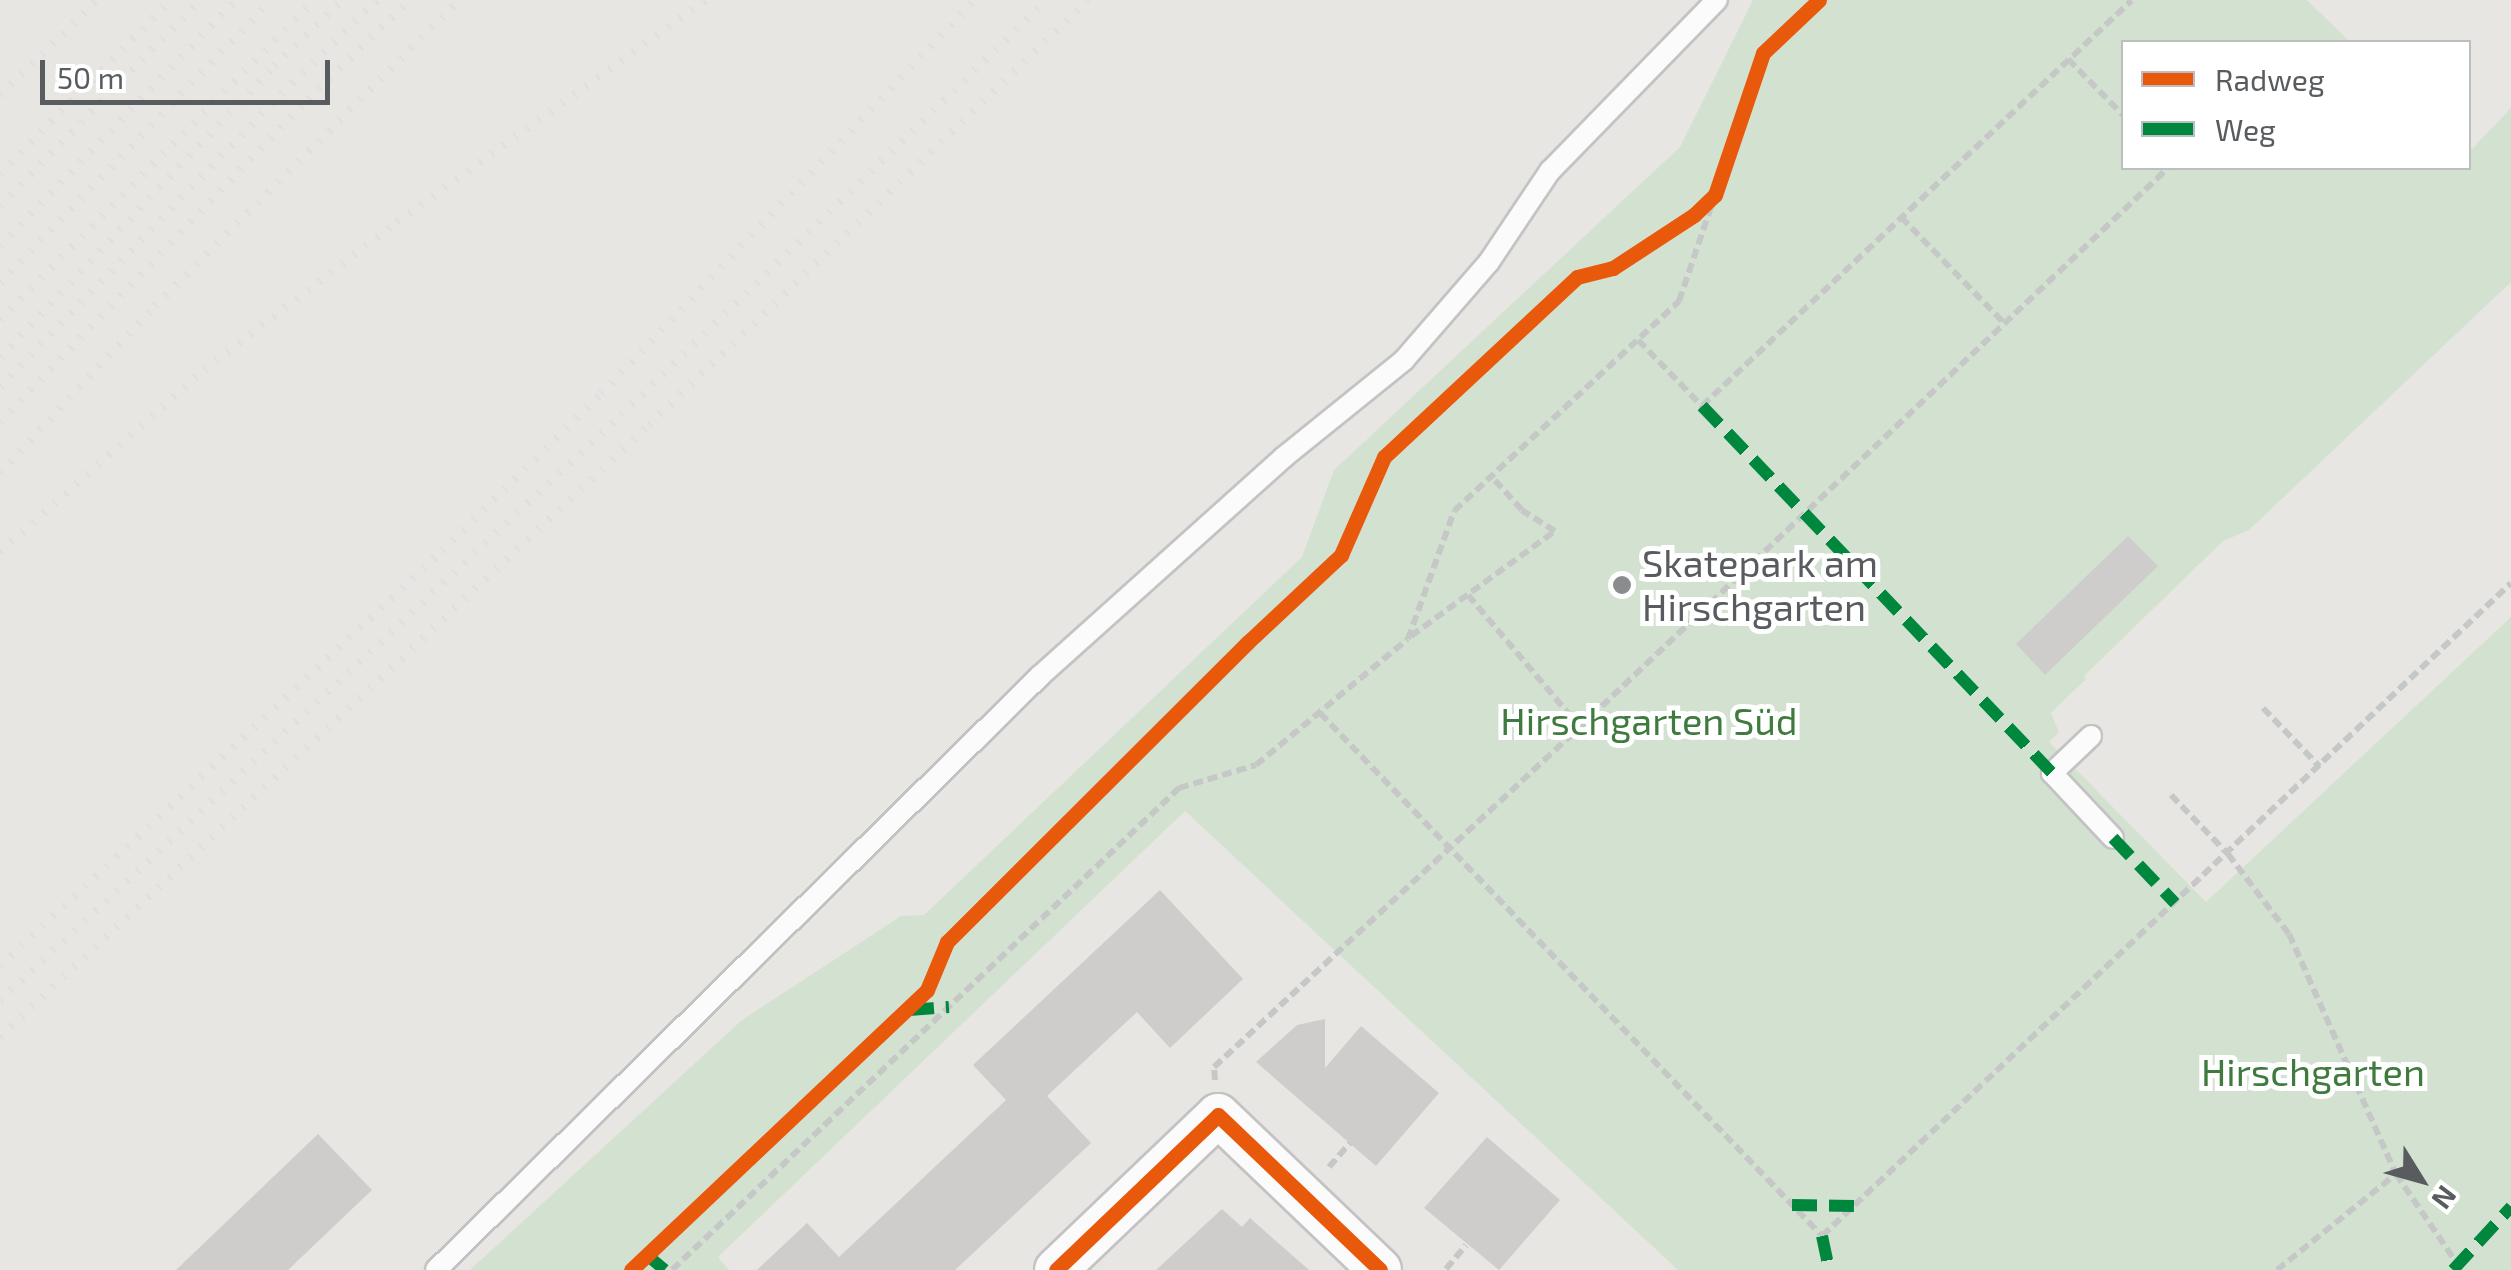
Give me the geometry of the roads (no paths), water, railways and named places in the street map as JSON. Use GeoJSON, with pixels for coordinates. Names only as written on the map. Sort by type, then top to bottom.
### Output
{"type":"FeatureCollection","features":[{"type":"Feature","properties":{"kind":"street"},"geometry":{"type":"LineString","coordinates":[[1056,1270],[1218,1115],[1380,1270]]}},
{"type":"Feature","properties":{"kind":"lane"},"geometry":{"type":"LineString","coordinates":[[436,1270],[1040,676],[1284,458],[1404,360],[1490,262],[1550,171],[1717,0]]}},
{"type":"Feature","properties":{"kind":"lane"},"geometry":{"type":"LineString","coordinates":[[2091,736],[2052,774],[2114,838]]}},
{"type":"Feature","properties":{"kind":"railway"},"geometry":{"type":"LineString","coordinates":[[0,95],[97,0]]}},
{"type":"Feature","properties":{"kind":"railway"},"geometry":{"type":"LineString","coordinates":[[0,174],[171,0]]}},
{"type":"Feature","properties":{"kind":"railway"},"geometry":{"type":"LineString","coordinates":[[0,206],[200,0]]}},
{"type":"Feature","properties":{"kind":"railway"},"geometry":{"type":"LineString","coordinates":[[0,246],[236,0]]}},
{"type":"Feature","properties":{"kind":"railway"},"geometry":{"type":"LineString","coordinates":[[0,283],[271,0]]}},
{"type":"Feature","properties":{"kind":"railway"},"geometry":{"type":"LineString","coordinates":[[0,320],[314,0]]}},
{"type":"Feature","properties":{"kind":"railway"},"geometry":{"type":"LineString","coordinates":[[0,357],[274,66],[342,0]]}},
{"type":"Feature","properties":{"kind":"railway"},"geometry":{"type":"LineString","coordinates":[[0,387],[292,83],[378,0]]}},
{"type":"Feature","properties":{"kind":"railway"},"geometry":{"type":"LineString","coordinates":[[0,422],[308,99],[410,0]]}},
{"type":"Feature","properties":{"kind":"railway"},"geometry":{"type":"LineString","coordinates":[[0,473],[155,306],[459,0]]}},
{"type":"Feature","properties":{"kind":"railway"},"geometry":{"type":"LineString","coordinates":[[0,552],[204,370],[397,222],[706,0]]}},
{"type":"Feature","properties":{"kind":"railway"},"geometry":{"type":"LineString","coordinates":[[0,966],[442,551],[601,394],[975,0]]}},
{"type":"Feature","properties":{"kind":"railway"},"geometry":{"type":"LineString","coordinates":[[0,1001],[621,415],[1047,0]]}},
{"type":"Feature","properties":{"kind":"railway"},"geometry":{"type":"LineString","coordinates":[[0,1037],[649,425],[1088,0]]}},
{"type":"Feature","properties":{"kind":"place","name":"Skatepark am Hirschgarten"},"geometry":{"type":"Point","coordinates":[1622,585]}},
{"type":"Feature","properties":{"kind":"park label","name":"Hirschgarten Süd"},"geometry":{"type":"Point","coordinates":[1649,721]}},
{"type":"Feature","properties":{"kind":"park label","name":"Hirschgarten"},"geometry":{"type":"Point","coordinates":[2313,1072]}}]}
